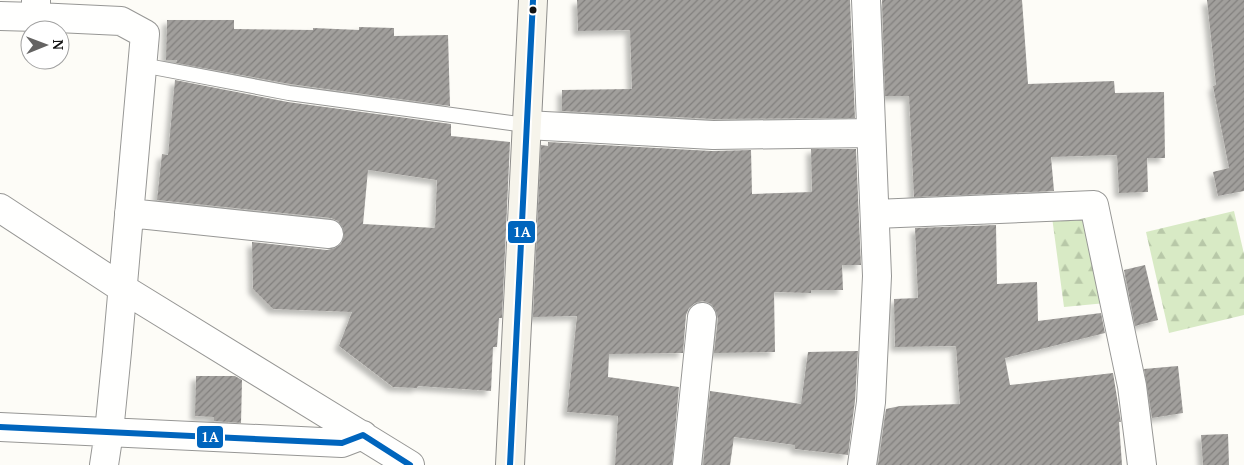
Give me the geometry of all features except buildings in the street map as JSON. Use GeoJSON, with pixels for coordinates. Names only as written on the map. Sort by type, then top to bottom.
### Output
{"type":"FeatureCollection","features":[{"type":"Feature","properties":{"kind":"street"},"geometry":{"type":"LineString","coordinates":[[510,465],[533,0]]}},
{"type":"Feature","properties":{"kind":"street"},"geometry":{"type":"LineString","coordinates":[[862,465],[871,402],[877,276],[866,0]]}},
{"type":"Feature","properties":{"kind":"street"},"geometry":{"type":"LineString","coordinates":[[0,16],[36,8],[121,22],[145,34],[109,432],[104,465]]}},
{"type":"Feature","properties":{"kind":"street"},"geometry":{"type":"LineString","coordinates":[[526,125],[713,135],[871,133]]}},
{"type":"Feature","properties":{"kind":"street"},"geometry":{"type":"LineString","coordinates":[[875,214],[1094,205],[1132,386],[1142,465]]}},
{"type":"Feature","properties":{"kind":"street"},"geometry":{"type":"LineString","coordinates":[[0,208],[122,288],[410,465]]}},
{"type":"Feature","properties":{"kind":"street"},"geometry":{"type":"LineString","coordinates":[[129,213],[329,234]]}},
{"type":"Feature","properties":{"kind":"street"},"geometry":{"type":"LineString","coordinates":[[687,465],[702,317]]}},
{"type":"Feature","properties":{"kind":"street"},"geometry":{"type":"LineString","coordinates":[[0,427],[342,442],[363,435]]}},
{"type":"Feature","properties":{"kind":"lane"},"geometry":{"type":"LineString","coordinates":[[142,65],[289,93],[526,125]]}},
{"type":"Feature","properties":{"kind":"green space"},"geometry":{"type":"Polygon","coordinates":[[[1234,211],[1244,254],[1244,315],[1169,333],[1146,232],[1234,211]]]}},
{"type":"Feature","properties":{"kind":"green space"},"geometry":{"type":"Polygon","coordinates":[[[1088,215],[1106,303],[1064,307],[1052,217],[1088,215]]]}},
{"type":"Feature","properties":{"kind":"transit line","name":"1A"},"geometry":{"type":"LineString","coordinates":[[510,465],[533,0]]}},
{"type":"Feature","properties":{"kind":"transit line","name":"1A"},"geometry":{"type":"LineString","coordinates":[[0,427],[342,443],[363,435],[410,465]]}}]}
